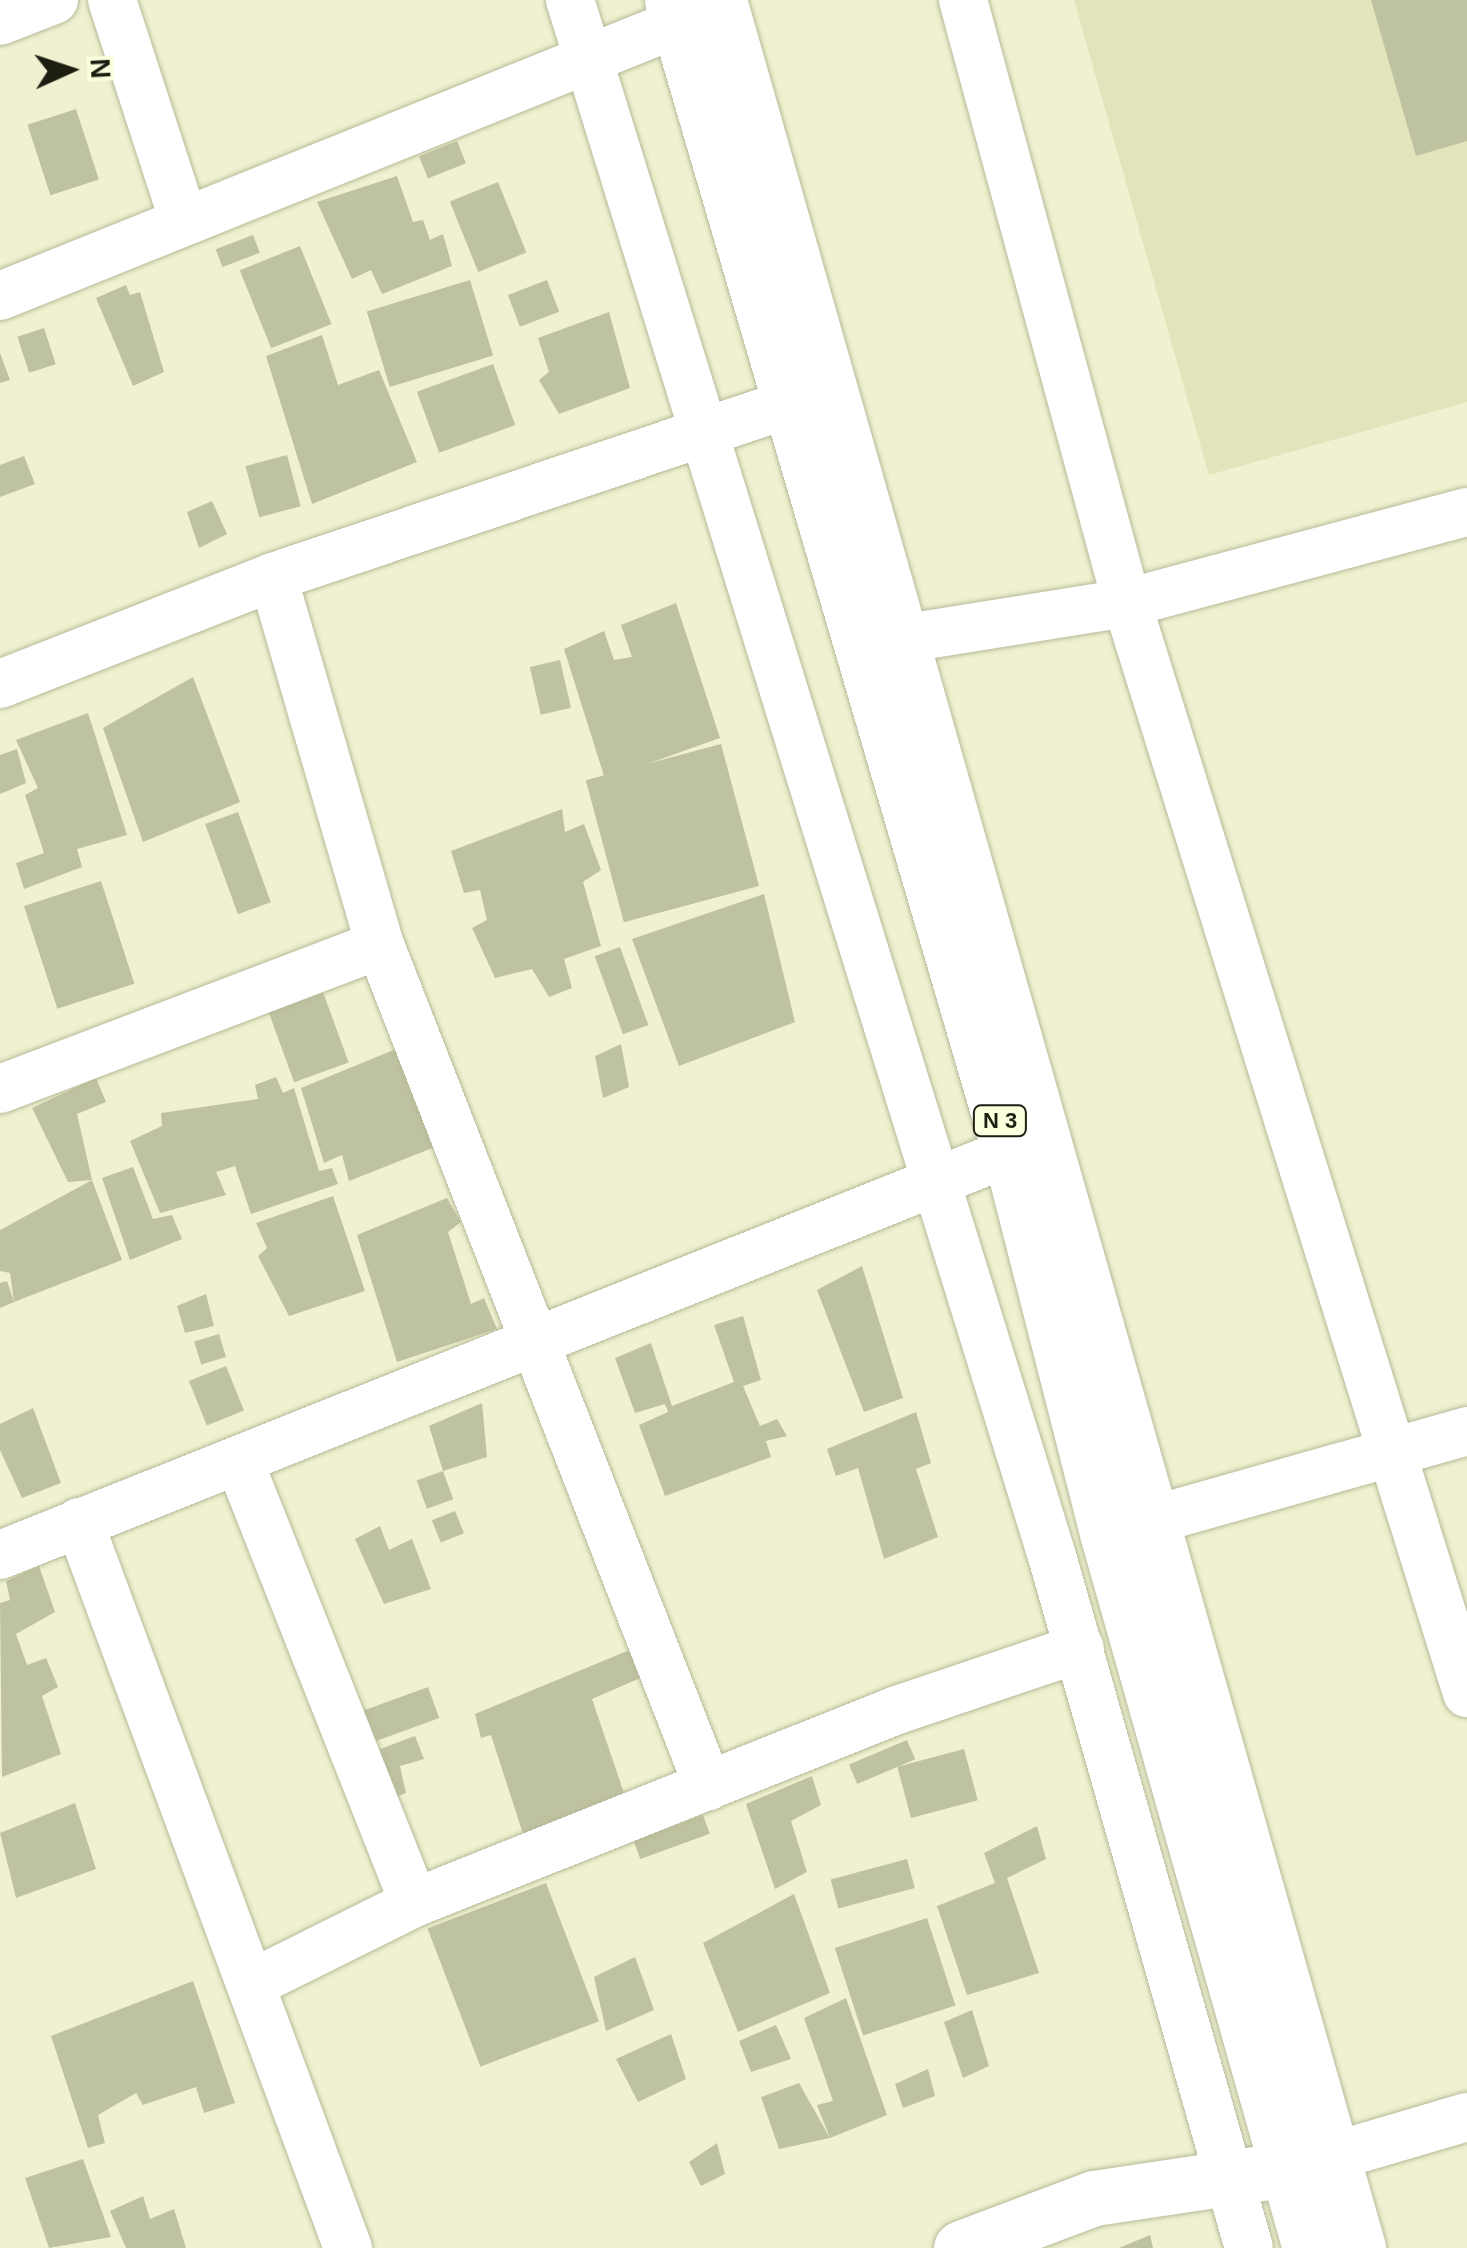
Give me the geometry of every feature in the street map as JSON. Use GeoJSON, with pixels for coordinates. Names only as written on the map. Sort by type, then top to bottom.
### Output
{"type":"FeatureCollection","features":[{"type":"Feature","properties":{"kind":"main road","name":"N 3"},"geometry":{"type":"LineString","coordinates":[[689,8],[788,404],[1010,1152],[1129,1526]]}},
{"type":"Feature","properties":{"kind":"main road","name":"N 3"},"geometry":{"type":"LineString","coordinates":[[689,8],[902,639],[1129,1526],[1310,2163],[1358,2248]]}},
{"type":"Feature","properties":{"kind":"main road","name":"N 3"},"geometry":{"type":"LineString","coordinates":[[1310,2163],[1310,2248]]}},
{"type":"Feature","properties":{"kind":"main road"},"geometry":{"type":"LineString","coordinates":[[961,2248],[1094,2198],[1230,2180],[1310,2163]]}},
{"type":"Feature","properties":{"kind":"street"},"geometry":{"type":"LineString","coordinates":[[0,21],[54,0]]}},
{"type":"Feature","properties":{"kind":"street"},"geometry":{"type":"LineString","coordinates":[[112,0],[183,219]]}},
{"type":"Feature","properties":{"kind":"street"},"geometry":{"type":"LineString","coordinates":[[570,0],[707,431],[1080,1648],[1249,2248]]}},
{"type":"Feature","properties":{"kind":"street"},"geometry":{"type":"LineString","coordinates":[[963,0],[1127,603],[1388,1455],[1467,1694]]}},
{"type":"Feature","properties":{"kind":"street"},"geometry":{"type":"LineString","coordinates":[[0,296],[586,55],[689,8]]}},
{"type":"Feature","properties":{"kind":"street"},"geometry":{"type":"LineString","coordinates":[[0,684],[273,578],[788,404]]}},
{"type":"Feature","properties":{"kind":"street"},"geometry":{"type":"LineString","coordinates":[[902,639],[1127,603],[1467,512]]}},
{"type":"Feature","properties":{"kind":"street"},"geometry":{"type":"LineString","coordinates":[[273,578],[380,945],[539,1341],[708,1786]]}},
{"type":"Feature","properties":{"kind":"street"},"geometry":{"type":"LineString","coordinates":[[0,1089],[380,945]]}},
{"type":"Feature","properties":{"kind":"street"},"geometry":{"type":"LineString","coordinates":[[0,1555],[1010,1152]]}},
{"type":"Feature","properties":{"kind":"street"},"geometry":{"type":"LineString","coordinates":[[1129,1526],[1467,1431]]}},
{"type":"Feature","properties":{"kind":"street"},"geometry":{"type":"LineString","coordinates":[[240,1461],[414,1903]]}},
{"type":"Feature","properties":{"kind":"street"},"geometry":{"type":"LineString","coordinates":[[79,1522],[173,1790],[255,1982],[348,2248]]}},
{"type":"Feature","properties":{"kind":"street"},"geometry":{"type":"LineString","coordinates":[[255,1982],[414,1903],[708,1786],[1080,1648]]}},
{"type":"Feature","properties":{"kind":"street"},"geometry":{"type":"LineString","coordinates":[[1310,2163],[1467,2117]]}},
{"type":"Feature","properties":{"kind":"shaded area"},"geometry":{"type":"Polygon","coordinates":[[[1074,0],[1467,0],[1467,402],[1209,475],[1074,0]]]}},
{"type":"Feature","properties":{"kind":"building"},"geometry":{"type":"Polygon","coordinates":[[[1371,0],[1467,0],[1467,141],[1416,156],[1371,0]]]}},
{"type":"Feature","properties":{"kind":"building"},"geometry":{"type":"Polygon","coordinates":[[[76,109],[99,179],[50,195],[27,125],[76,109]]]}},
{"type":"Feature","properties":{"kind":"building"},"geometry":{"type":"Polygon","coordinates":[[[457,141],[466,163],[428,179],[419,156],[457,141]]]}},
{"type":"Feature","properties":{"kind":"building"},"geometry":{"type":"Polygon","coordinates":[[[397,176],[413,222],[423,220],[430,240],[443,234],[452,266],[382,294],[371,270],[352,279],[317,202],[397,176]]]}},
{"type":"Feature","properties":{"kind":"building"},"geometry":{"type":"Polygon","coordinates":[[[498,182],[526,252],[478,272],[450,201],[498,182]]]}},
{"type":"Feature","properties":{"kind":"building"},"geometry":{"type":"Polygon","coordinates":[[[253,235],[260,253],[222,267],[216,249],[253,235]]]}},
{"type":"Feature","properties":{"kind":"building"},"geometry":{"type":"Polygon","coordinates":[[[300,246],[331,324],[271,348],[240,270],[300,246]]]}},
{"type":"Feature","properties":{"kind":"building"},"geometry":{"type":"Polygon","coordinates":[[[470,280],[493,356],[390,387],[367,312],[470,280]]]}},
{"type":"Feature","properties":{"kind":"building"},"geometry":{"type":"Polygon","coordinates":[[[547,280],[559,312],[520,327],[508,295],[547,280]]]}},
{"type":"Feature","properties":{"kind":"building"},"geometry":{"type":"Polygon","coordinates":[[[126,285],[130,295],[140,292],[164,372],[133,386],[96,298],[126,285]]]}},
{"type":"Feature","properties":{"kind":"building"},"geometry":{"type":"Polygon","coordinates":[[[609,312],[630,388],[559,414],[539,380],[549,372],[538,338],[609,312]]]}},
{"type":"Feature","properties":{"kind":"building"},"geometry":{"type":"Polygon","coordinates":[[[44,328],[56,364],[29,373],[17,337],[44,328]]]}},
{"type":"Feature","properties":{"kind":"building"},"geometry":{"type":"Polygon","coordinates":[[[322,335],[338,385],[379,370],[417,462],[312,504],[266,356],[322,335]]]}},
{"type":"Feature","properties":{"kind":"building"},"geometry":{"type":"Polygon","coordinates":[[[0,353],[10,380],[0,383],[0,353]]]}},
{"type":"Feature","properties":{"kind":"building"},"geometry":{"type":"Polygon","coordinates":[[[493,364],[515,425],[439,453],[417,392],[493,364]]]}},
{"type":"Feature","properties":{"kind":"building"},"geometry":{"type":"Polygon","coordinates":[[[287,455],[301,506],[259,517],[245,466],[287,455]]]}},
{"type":"Feature","properties":{"kind":"building"},"geometry":{"type":"Polygon","coordinates":[[[24,456],[35,484],[0,497],[0,465],[24,456]]]}},
{"type":"Feature","properties":{"kind":"building"},"geometry":{"type":"Polygon","coordinates":[[[212,501],[227,534],[199,548],[187,512],[212,501]]]}},
{"type":"Feature","properties":{"kind":"building"},"geometry":{"type":"Polygon","coordinates":[[[676,603],[720,738],[605,779],[564,649],[604,631],[614,660],[632,657],[621,625],[676,603]]]}},
{"type":"Feature","properties":{"kind":"building"},"geometry":{"type":"Polygon","coordinates":[[[560,660],[571,708],[541,715],[530,667],[560,660]]]}},
{"type":"Feature","properties":{"kind":"building"},"geometry":{"type":"Polygon","coordinates":[[[193,677],[240,802],[143,842],[103,728],[193,677]]]}},
{"type":"Feature","properties":{"kind":"building"},"geometry":{"type":"Polygon","coordinates":[[[88,713],[127,835],[77,849],[82,867],[24,889],[16,863],[44,853],[25,795],[38,788],[16,740],[88,713]]]}},
{"type":"Feature","properties":{"kind":"building"},"geometry":{"type":"Polygon","coordinates":[[[721,744],[759,886],[624,922],[586,780],[721,744]]]}},
{"type":"Feature","properties":{"kind":"building"},"geometry":{"type":"Polygon","coordinates":[[[17,749],[26,783],[0,794],[0,755],[17,749]]]}},
{"type":"Feature","properties":{"kind":"building"},"geometry":{"type":"Polygon","coordinates":[[[562,809],[565,832],[584,824],[601,870],[583,882],[601,946],[564,959],[572,988],[549,997],[532,969],[495,978],[472,928],[487,920],[480,890],[464,893],[451,851],[562,809]]]}},
{"type":"Feature","properties":{"kind":"building"},"geometry":{"type":"Polygon","coordinates":[[[238,812],[271,902],[238,914],[205,824],[238,812]]]}},
{"type":"Feature","properties":{"kind":"building"},"geometry":{"type":"Polygon","coordinates":[[[101,881],[134,984],[57,1009],[24,906],[101,881]]]}},
{"type":"Feature","properties":{"kind":"building"},"geometry":{"type":"Polygon","coordinates":[[[764,894],[795,1022],[679,1066],[632,939],[764,894]]]}},
{"type":"Feature","properties":{"kind":"building"},"geometry":{"type":"Polygon","coordinates":[[[620,947],[648,1025],[623,1034],[595,956],[620,947]]]}},
{"type":"Feature","properties":{"kind":"building"},"geometry":{"type":"Polygon","coordinates":[[[323,992],[349,1062],[294,1082],[268,1012],[323,992]]]}},
{"type":"Feature","properties":{"kind":"building"},"geometry":{"type":"Polygon","coordinates":[[[621,1044],[629,1087],[603,1098],[595,1056],[621,1044]]]}},
{"type":"Feature","properties":{"kind":"building"},"geometry":{"type":"Polygon","coordinates":[[[396,1049],[435,1147],[349,1181],[342,1155],[324,1163],[301,1088],[396,1049]]]}},
{"type":"Feature","properties":{"kind":"building"},"geometry":{"type":"Polygon","coordinates":[[[276,1077],[283,1093],[294,1088],[319,1171],[332,1168],[338,1184],[251,1214],[235,1166],[216,1172],[226,1195],[160,1213],[130,1141],[162,1126],[161,1113],[258,1099],[255,1085],[276,1077]]]}},
{"type":"Feature","properties":{"kind":"building"},"geometry":{"type":"Polygon","coordinates":[[[96,1078],[106,1102],[77,1114],[92,1180],[68,1182],[32,1108],[96,1078]]]}},
{"type":"Feature","properties":{"kind":"building"},"geometry":{"type":"Polygon","coordinates":[[[133,1167],[153,1219],[172,1215],[182,1239],[130,1260],[102,1178],[133,1167]]]}},
{"type":"Feature","properties":{"kind":"building"},"geometry":{"type":"Polygon","coordinates":[[[92,1180],[122,1260],[14,1302],[10,1273],[0,1271],[0,1230],[92,1180]]]}},
{"type":"Feature","properties":{"kind":"building"},"geometry":{"type":"Polygon","coordinates":[[[333,1196],[365,1291],[289,1316],[258,1256],[267,1248],[256,1223],[333,1196]]]}},
{"type":"Feature","properties":{"kind":"building"},"geometry":{"type":"Polygon","coordinates":[[[447,1198],[461,1222],[448,1232],[471,1304],[484,1298],[497,1329],[397,1362],[357,1235],[447,1198]]]}},
{"type":"Feature","properties":{"kind":"building"},"geometry":{"type":"Polygon","coordinates":[[[862,1266],[903,1398],[864,1412],[817,1290],[862,1266]]]}},
{"type":"Feature","properties":{"kind":"building"},"geometry":{"type":"Polygon","coordinates":[[[7,1281],[14,1302],[0,1308],[0,1283],[7,1281]]]}},
{"type":"Feature","properties":{"kind":"building"},"geometry":{"type":"Polygon","coordinates":[[[206,1294],[214,1326],[185,1333],[177,1306],[206,1294]]]}},
{"type":"Feature","properties":{"kind":"building"},"geometry":{"type":"Polygon","coordinates":[[[743,1316],[761,1380],[743,1386],[760,1426],[777,1419],[787,1436],[766,1441],[771,1457],[665,1496],[639,1425],[668,1412],[665,1404],[635,1413],[615,1358],[651,1343],[672,1406],[734,1382],[714,1325],[743,1316]]]}},
{"type":"Feature","properties":{"kind":"building"},"geometry":{"type":"Polygon","coordinates":[[[219,1334],[226,1357],[201,1365],[194,1342],[219,1334]]]}},
{"type":"Feature","properties":{"kind":"building"},"geometry":{"type":"Polygon","coordinates":[[[226,1366],[244,1411],[207,1425],[189,1381],[226,1366]]]}},
{"type":"Feature","properties":{"kind":"building"},"geometry":{"type":"Polygon","coordinates":[[[482,1403],[487,1457],[443,1471],[429,1426],[482,1403]]]}},
{"type":"Feature","properties":{"kind":"building"},"geometry":{"type":"Polygon","coordinates":[[[33,1408],[61,1483],[22,1498],[0,1450],[0,1424],[33,1408]]]}},
{"type":"Feature","properties":{"kind":"building"},"geometry":{"type":"Polygon","coordinates":[[[916,1412],[931,1463],[916,1469],[938,1537],[884,1559],[858,1468],[836,1476],[827,1449],[916,1412]]]}},
{"type":"Feature","properties":{"kind":"building"},"geometry":{"type":"Polygon","coordinates":[[[443,1471],[453,1499],[427,1509],[417,1481],[443,1471]]]}},
{"type":"Feature","properties":{"kind":"building"},"geometry":{"type":"Polygon","coordinates":[[[455,1511],[464,1533],[441,1543],[432,1520],[455,1511]]]}},
{"type":"Feature","properties":{"kind":"building"},"geometry":{"type":"Polygon","coordinates":[[[380,1526],[389,1550],[412,1539],[431,1589],[384,1604],[355,1539],[380,1526]]]}},
{"type":"Feature","properties":{"kind":"building"},"geometry":{"type":"Polygon","coordinates":[[[39,1566],[55,1612],[16,1634],[27,1665],[46,1658],[58,1687],[42,1696],[61,1754],[2,1777],[0,1603],[10,1600],[6,1581],[39,1566]]]}},
{"type":"Feature","properties":{"kind":"building"},"geometry":{"type":"Polygon","coordinates":[[[632,1649],[645,1676],[592,1699],[624,1793],[523,1834],[491,1735],[481,1738],[475,1714],[632,1649]]]}},
{"type":"Feature","properties":{"kind":"building"},"geometry":{"type":"Polygon","coordinates":[[[428,1687],[439,1718],[366,1745],[355,1714],[428,1687]]]}},
{"type":"Feature","properties":{"kind":"building"},"geometry":{"type":"Polygon","coordinates":[[[415,1736],[424,1759],[400,1766],[406,1793],[380,1804],[367,1754],[415,1736]]]}},
{"type":"Feature","properties":{"kind":"building"},"geometry":{"type":"Polygon","coordinates":[[[907,1740],[915,1759],[857,1784],[849,1765],[907,1740]]]}},
{"type":"Feature","properties":{"kind":"building"},"geometry":{"type":"Polygon","coordinates":[[[964,1749],[978,1800],[911,1818],[897,1767],[964,1749]]]}},
{"type":"Feature","properties":{"kind":"building"},"geometry":{"type":"Polygon","coordinates":[[[812,1776],[821,1805],[791,1821],[807,1872],[775,1889],[746,1804],[812,1776]]]}},
{"type":"Feature","properties":{"kind":"building"},"geometry":{"type":"Polygon","coordinates":[[[75,1803],[96,1869],[16,1898],[0,1833],[75,1803]]]}},
{"type":"Feature","properties":{"kind":"building"},"geometry":{"type":"Polygon","coordinates":[[[703,1815],[710,1834],[640,1859],[633,1840],[703,1815]]]}},
{"type":"Feature","properties":{"kind":"building"},"geometry":{"type":"Polygon","coordinates":[[[1037,1826],[1046,1859],[1007,1878],[1039,1973],[967,1995],[937,1906],[995,1883],[984,1853],[1037,1826]]]}},
{"type":"Feature","properties":{"kind":"building"},"geometry":{"type":"Polygon","coordinates":[[[907,1859],[915,1888],[838,1908],[831,1879],[907,1859]]]}},
{"type":"Feature","properties":{"kind":"building"},"geometry":{"type":"Polygon","coordinates":[[[546,1883],[599,2021],[480,2067],[427,1929],[546,1883]]]}},
{"type":"Feature","properties":{"kind":"building"},"geometry":{"type":"Polygon","coordinates":[[[794,1894],[830,1993],[738,2032],[703,1943],[794,1894]]]}},
{"type":"Feature","properties":{"kind":"building"},"geometry":{"type":"Polygon","coordinates":[[[927,1918],[955,2005],[863,2035],[835,1948],[927,1918]]]}},
{"type":"Feature","properties":{"kind":"building"},"geometry":{"type":"Polygon","coordinates":[[[635,1957],[654,2010],[606,2031],[594,1977],[635,1957]]]}},
{"type":"Feature","properties":{"kind":"building"},"geometry":{"type":"Polygon","coordinates":[[[193,1981],[235,2103],[204,2113],[196,2087],[143,2105],[136,2093],[98,2115],[105,2143],[88,2148],[51,2036],[193,1981]]]}},
{"type":"Feature","properties":{"kind":"building"},"geometry":{"type":"Polygon","coordinates":[[[846,1998],[887,2115],[830,2138],[817,2105],[833,2101],[804,2018],[846,1998]]]}},
{"type":"Feature","properties":{"kind":"building"},"geometry":{"type":"Polygon","coordinates":[[[972,2010],[989,2066],[963,2078],[944,2022],[972,2010]]]}},
{"type":"Feature","properties":{"kind":"building"},"geometry":{"type":"Polygon","coordinates":[[[776,2025],[791,2059],[751,2072],[739,2041],[776,2025]]]}},
{"type":"Feature","properties":{"kind":"building"},"geometry":{"type":"Polygon","coordinates":[[[671,2034],[686,2079],[638,2102],[616,2059],[671,2034]]]}},
{"type":"Feature","properties":{"kind":"building"},"geometry":{"type":"Polygon","coordinates":[[[928,2069],[935,2096],[903,2108],[895,2084],[928,2069]]]}},
{"type":"Feature","properties":{"kind":"building"},"geometry":{"type":"Polygon","coordinates":[[[799,2083],[830,2138],[779,2149],[761,2097],[799,2083]]]}},
{"type":"Feature","properties":{"kind":"building"},"geometry":{"type":"Polygon","coordinates":[[[717,2143],[725,2174],[701,2186],[689,2162],[717,2143]]]}},
{"type":"Feature","properties":{"kind":"building"},"geometry":{"type":"Polygon","coordinates":[[[83,2159],[111,2237],[49,2248],[25,2178],[83,2159]]]}},
{"type":"Feature","properties":{"kind":"building"},"geometry":{"type":"Polygon","coordinates":[[[143,2196],[150,2219],[174,2209],[186,2248],[126,2248],[110,2211],[143,2196]]]}},
{"type":"Feature","properties":{"kind":"building"},"geometry":{"type":"Polygon","coordinates":[[[1150,2235],[1153,2248],[1119,2248],[1150,2235]]]}}]}
